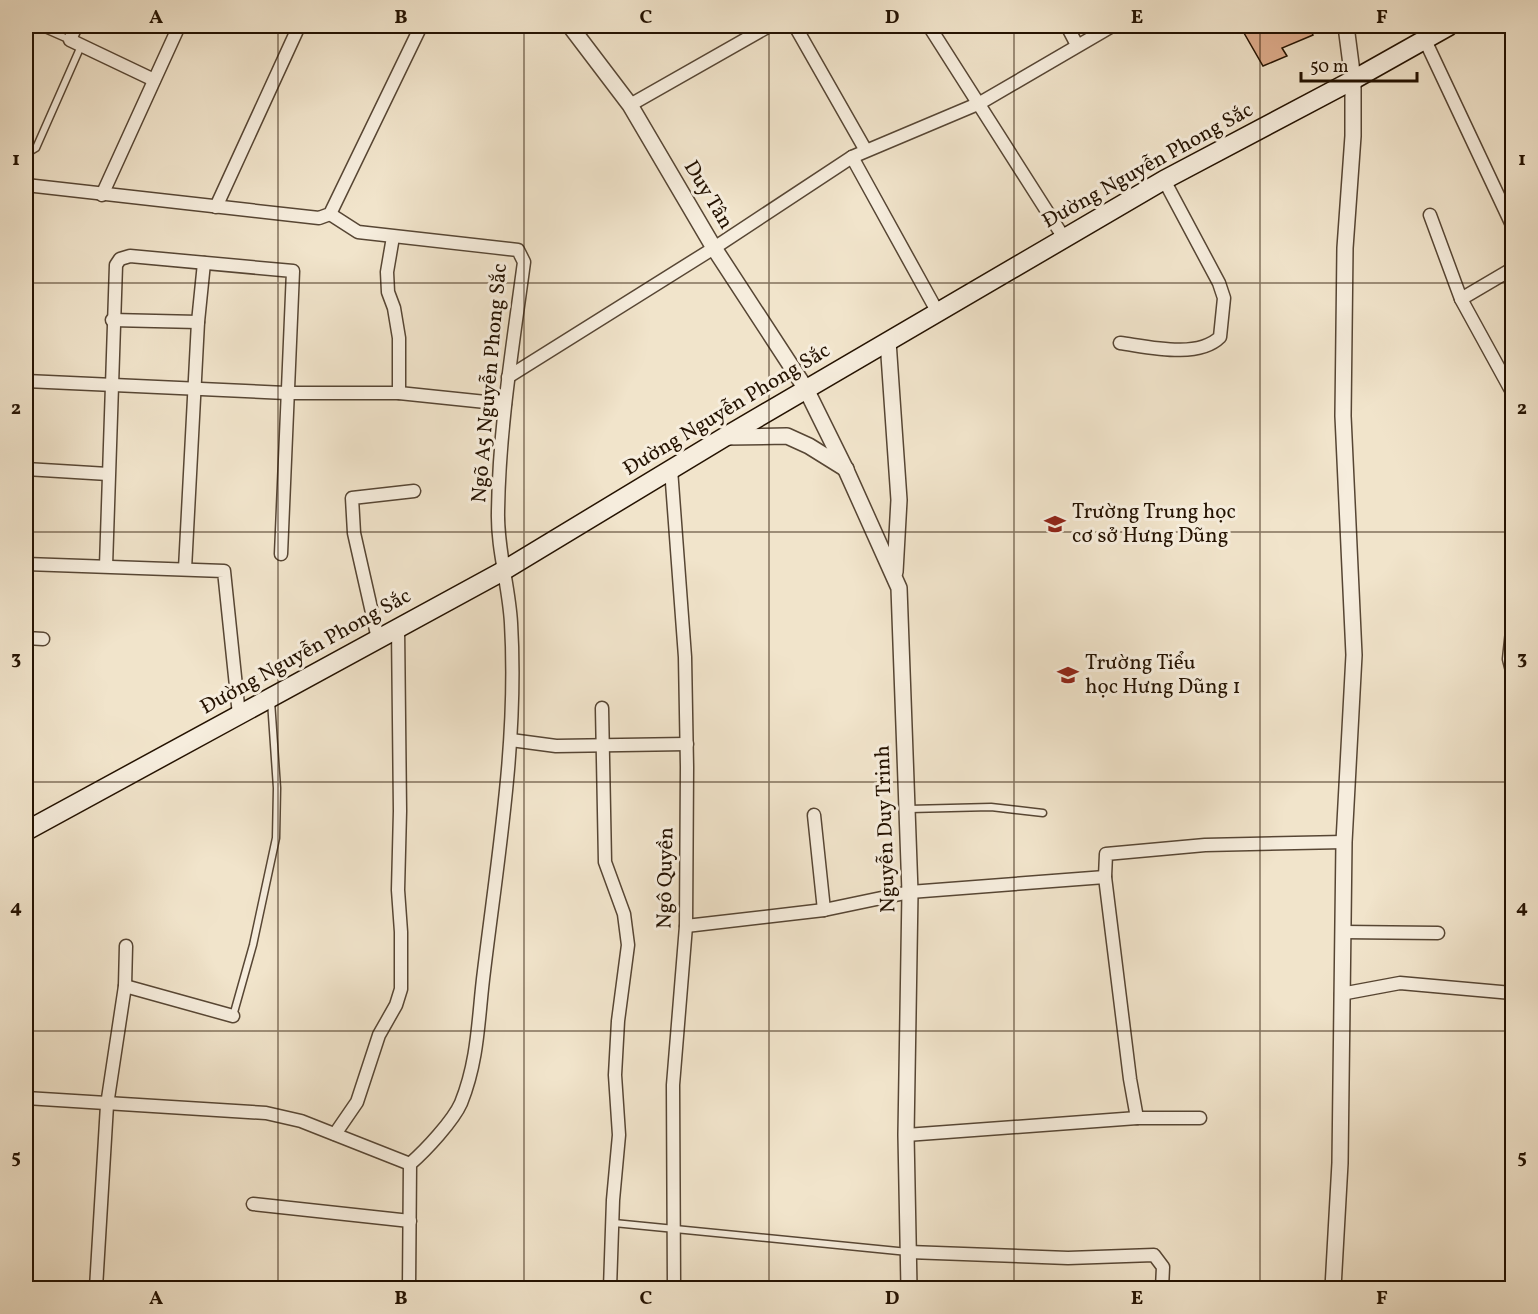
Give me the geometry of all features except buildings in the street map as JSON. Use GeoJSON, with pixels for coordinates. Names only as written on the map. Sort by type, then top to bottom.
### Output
{"type":"FeatureCollection","features":[{"type":"Feature","properties":{"kind":"main road","name":"Đường Nguyễn Phong Sắc"},"geometry":{"type":"LineString","coordinates":[[26,831],[503,571],[937,311],[1164,180],[1353,80],[1449,26]]}},
{"type":"Feature","properties":{"kind":"street"},"geometry":{"type":"LineString","coordinates":[[76,26],[75,43],[154,80]]}},
{"type":"Feature","properties":{"kind":"street"},"geometry":{"type":"LineString","coordinates":[[102,195],[179,26]]}},
{"type":"Feature","properties":{"kind":"street"},"geometry":{"type":"LineString","coordinates":[[216,207],[299,26]]}},
{"type":"Feature","properties":{"kind":"street"},"geometry":{"type":"LineString","coordinates":[[26,185],[319,218],[330,214],[421,26]]}},
{"type":"Feature","properties":{"kind":"street","name":"Duy Tân"},"geometry":{"type":"LineString","coordinates":[[570,26],[630,105],[714,248],[806,389]]}},
{"type":"Feature","properties":{"kind":"street"},"geometry":{"type":"LineString","coordinates":[[630,105],[769,26]]}},
{"type":"Feature","properties":{"kind":"street"},"geometry":{"type":"LineString","coordinates":[[795,26],[865,150]]}},
{"type":"Feature","properties":{"kind":"street"},"geometry":{"type":"LineString","coordinates":[[929,26],[1064,238]]}},
{"type":"Feature","properties":{"kind":"street"},"geometry":{"type":"LineString","coordinates":[[1067,26],[1077,45]]}},
{"type":"Feature","properties":{"kind":"street"},"geometry":{"type":"LineString","coordinates":[[508,377],[714,248],[852,157],[980,103],[1112,26]]}},
{"type":"Feature","properties":{"kind":"street"},"geometry":{"type":"LineString","coordinates":[[1333,1288],[1340,1163],[1344,842],[1354,656],[1343,389],[1345,258],[1353,136],[1353,80],[1346,26]]}},
{"type":"Feature","properties":{"kind":"street"},"geometry":{"type":"LineString","coordinates":[[1424,38],[1512,225]]}},
{"type":"Feature","properties":{"kind":"street"},"geometry":{"type":"LineString","coordinates":[[852,157],[937,311]]}},
{"type":"Feature","properties":{"kind":"street"},"geometry":{"type":"LineString","coordinates":[[1120,343],[1175,350],[1204,347],[1220,336],[1224,298],[1219,283],[1164,180]]}},
{"type":"Feature","properties":{"kind":"street","name":"Ngõ A5 Nguyễn Phong Sắc"},"geometry":{"type":"LineString","coordinates":[[330,214],[358,232],[518,250],[524,262],[505,404],[498,514],[503,571],[511,621],[511,740],[476,1057],[460,1105],[421,1155],[410,1164]]}},
{"type":"Feature","properties":{"kind":"street"},"geometry":{"type":"LineString","coordinates":[[1430,215],[1461,299],[1511,385]]}},
{"type":"Feature","properties":{"kind":"street"},"geometry":{"type":"LineString","coordinates":[[393,237],[388,282],[399,338],[399,393]]}},
{"type":"Feature","properties":{"kind":"street"},"geometry":{"type":"LineString","coordinates":[[106,566],[112,320],[116,265],[120,259],[130,256],[293,271],[286,393],[281,554]]}},
{"type":"Feature","properties":{"kind":"street"},"geometry":{"type":"LineString","coordinates":[[185,569],[198,322],[204,263]]}},
{"type":"Feature","properties":{"kind":"street"},"geometry":{"type":"LineString","coordinates":[[1461,299],[1512,269]]}},
{"type":"Feature","properties":{"kind":"street"},"geometry":{"type":"LineString","coordinates":[[112,320],[198,322]]}},
{"type":"Feature","properties":{"kind":"street"},"geometry":{"type":"LineString","coordinates":[[888,341],[899,489],[895,575]]}},
{"type":"Feature","properties":{"kind":"street"},"geometry":{"type":"LineString","coordinates":[[26,381],[286,393],[399,393],[505,404]]}},
{"type":"Feature","properties":{"kind":"street","name":"Nguyễn Duy Trinh"},"geometry":{"type":"LineString","coordinates":[[806,389],[895,575],[900,600],[905,809],[910,892],[906,1135],[909,1288]]}},
{"type":"Feature","properties":{"kind":"street"},"geometry":{"type":"LineString","coordinates":[[723,438],[787,436],[809,446],[846,470]]}},
{"type":"Feature","properties":{"kind":"street"},"geometry":{"type":"LineString","coordinates":[[26,469],[108,474]]}},
{"type":"Feature","properties":{"kind":"street","name":"Ngô Quyền"},"geometry":{"type":"LineString","coordinates":[[671,469],[685,657],[687,744],[686,926],[673,1085],[674,1288]]}},
{"type":"Feature","properties":{"kind":"street"},"geometry":{"type":"LineString","coordinates":[[378,639],[356,544],[352,498],[414,491]]}},
{"type":"Feature","properties":{"kind":"street"},"geometry":{"type":"LineString","coordinates":[[26,564],[224,571],[239,715]]}},
{"type":"Feature","properties":{"kind":"street"},"geometry":{"type":"LineString","coordinates":[[335,1134],[357,1102],[379,1035],[396,1005],[401,989],[398,890],[400,811],[398,628]]}},
{"type":"Feature","properties":{"kind":"street"},"geometry":{"type":"LineString","coordinates":[[1512,631],[1509,659],[1512,671]]}},
{"type":"Feature","properties":{"kind":"street"},"geometry":{"type":"LineString","coordinates":[[26,638],[43,639]]}},
{"type":"Feature","properties":{"kind":"street"},"geometry":{"type":"LineString","coordinates":[[602,708],[605,862],[624,914],[628,945],[618,1021],[615,1075],[619,1134],[613,1200],[610,1288]]}},
{"type":"Feature","properties":{"kind":"street"},"geometry":{"type":"LineString","coordinates":[[511,740],[556,746],[687,744]]}},
{"type":"Feature","properties":{"kind":"street"},"geometry":{"type":"LineString","coordinates":[[814,815],[824,910]]}},
{"type":"Feature","properties":{"kind":"street"},"geometry":{"type":"LineString","coordinates":[[1137,1118],[1105,877],[1106,854],[1205,845],[1344,842]]}},
{"type":"Feature","properties":{"kind":"street"},"geometry":{"type":"LineString","coordinates":[[686,926],[824,910],[910,892],[1105,877]]}},
{"type":"Feature","properties":{"kind":"street"},"geometry":{"type":"LineString","coordinates":[[1343,932],[1438,933]]}},
{"type":"Feature","properties":{"kind":"street"},"geometry":{"type":"LineString","coordinates":[[96,1288],[107,1104],[124,986],[126,946]]}},
{"type":"Feature","properties":{"kind":"street"},"geometry":{"type":"LineString","coordinates":[[1341,994],[1400,983],[1512,993]]}},
{"type":"Feature","properties":{"kind":"street"},"geometry":{"type":"LineString","coordinates":[[124,986],[233,1016]]}},
{"type":"Feature","properties":{"kind":"street"},"geometry":{"type":"LineString","coordinates":[[26,1098],[266,1113],[301,1121],[410,1164],[410,1288]]}},
{"type":"Feature","properties":{"kind":"street"},"geometry":{"type":"LineString","coordinates":[[906,1135],[1137,1118],[1200,1118]]}},
{"type":"Feature","properties":{"kind":"street"},"geometry":{"type":"LineString","coordinates":[[253,1204],[410,1221]]}},
{"type":"Feature","properties":{"kind":"street"},"geometry":{"type":"LineString","coordinates":[[909,1252],[1068,1258],[1154,1255],[1160,1259],[1163,1267],[1162,1288]]}},
{"type":"Feature","properties":{"kind":"lane"},"geometry":{"type":"LineString","coordinates":[[26,154],[36,148],[75,43],[38,26]]}},
{"type":"Feature","properties":{"kind":"lane"},"geometry":{"type":"LineString","coordinates":[[233,1016],[253,945],[276,838],[277,788],[271,697]]}},
{"type":"Feature","properties":{"kind":"lane"},"geometry":{"type":"LineString","coordinates":[[905,809],[991,807],[1043,813]]}},
{"type":"Feature","properties":{"kind":"lane"},"geometry":{"type":"LineString","coordinates":[[614,1223],[909,1252]]}},
{"type":"Feature","properties":{"kind":"place","name":"Trường Trung học cơ sở Hưng Dũng"},"geometry":{"type":"Point","coordinates":[1055,524]}},
{"type":"Feature","properties":{"kind":"place","name":"Trường Tiểu học Hưng Dũng 1"},"geometry":{"type":"Point","coordinates":[1068,675]}}]}
